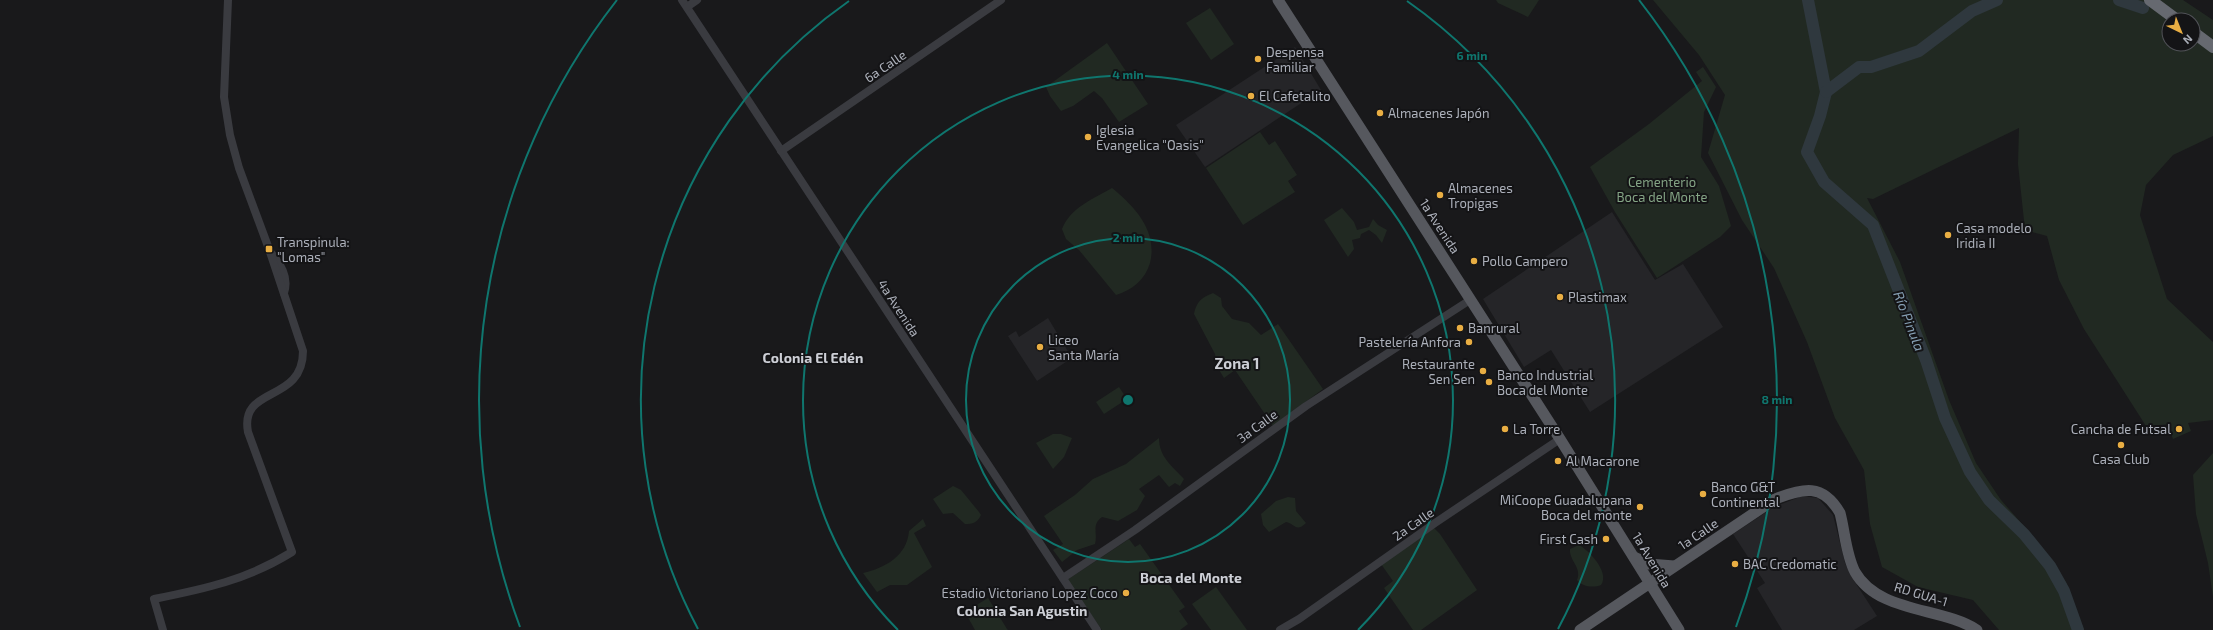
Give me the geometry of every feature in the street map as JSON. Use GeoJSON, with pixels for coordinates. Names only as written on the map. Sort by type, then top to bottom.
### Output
{"type":"FeatureCollection","features":[{"type":"Feature","properties":{"kind":"highway"},"geometry":{"type":"LineString","coordinates":[[2150,0],[2166,12]]}},
{"type":"Feature","properties":{"kind":"highway"},"geometry":{"type":"LineString","coordinates":[[2160,0],[2176,12]]}},
{"type":"Feature","properties":{"kind":"highway"},"geometry":{"type":"LineString","coordinates":[[2201,33],[2211,43]]}},
{"type":"Feature","properties":{"kind":"highway"},"geometry":{"type":"LineString","coordinates":[[2201,37],[2211,43]]}},
{"type":"Feature","properties":{"kind":"main road","name":"1a Avenida"},"geometry":{"type":"LineString","coordinates":[[1278,0],[1560,438],[1649,584],[1679,630]]}},
{"type":"Feature","properties":{"kind":"main road","name":"1a Calle"},"geometry":{"type":"LineString","coordinates":[[1580,630],[1775,499],[1793,492],[1805,490],[1816,490],[1822,493]]}},
{"type":"Feature","properties":{"kind":"main road","name":"RD GUA-1"},"geometry":{"type":"LineString","coordinates":[[1822,493],[1835,505],[1840,513],[1855,572],[1872,590],[1902,605],[1953,618],[1977,630]]}},
{"type":"Feature","properties":{"kind":"main road","name":"1a Calle"},"geometry":{"type":"LineString","coordinates":[[1633,556],[1649,564],[1676,566]]}},
{"type":"Feature","properties":{"kind":"street"},"geometry":{"type":"LineString","coordinates":[[163,630],[154,599],[222,585],[261,569],[292,552],[247,425],[248,413],[252,407],[292,382],[299,372],[303,361],[301,342],[239,168],[227,121],[224,85],[228,0]]}},
{"type":"Feature","properties":{"kind":"street"},"geometry":{"type":"LineString","coordinates":[[684,4],[697,0]]}},
{"type":"Feature","properties":{"kind":"street","name":"6a Calle"},"geometry":{"type":"LineString","coordinates":[[781,150],[1001,0]]}},
{"type":"Feature","properties":{"kind":"street","name":"4a Avenida"},"geometry":{"type":"LineString","coordinates":[[684,4],[1097,630]]}},
{"type":"Feature","properties":{"kind":"street","name":"3a Calle"},"geometry":{"type":"LineString","coordinates":[[1063,578],[1134,530],[1306,406],[1470,300]]}},
{"type":"Feature","properties":{"kind":"street","name":"2a Calle"},"geometry":{"type":"LineString","coordinates":[[1280,630],[1299,619],[1416,536],[1560,438]]}},
{"type":"Feature","properties":{"kind":"shaded area"},"geometry":{"type":"Polygon","coordinates":[[[1295,47],[1321,90],[1205,167],[1176,125],[1295,47]]]}},
{"type":"Feature","properties":{"kind":"shaded area"},"geometry":{"type":"Polygon","coordinates":[[[1612,212],[1655,280],[1683,264],[1723,327],[1590,412],[1551,350],[1524,367],[1483,299],[1612,212]]]}},
{"type":"Feature","properties":{"kind":"shaded area","name":"Liceo Santa María"},"geometry":{"type":"Polygon","coordinates":[[[1048,318],[1072,358],[1037,381],[1008,336],[1016,331],[1019,337],[1048,318]]]}},
{"type":"Feature","properties":{"kind":"shaded area"},"geometry":{"type":"Polygon","coordinates":[[[1802,496],[1818,498],[1833,515],[1845,563],[1851,576],[1877,616],[1854,630],[1782,630],[1757,588],[1765,583],[1733,534],[1774,507],[1802,496]]]}},
{"type":"Feature","properties":{"kind":"green space"},"geometry":{"type":"Polygon","coordinates":[[[1496,0],[1539,0],[1528,17],[1498,3],[1496,0]]]}},
{"type":"Feature","properties":{"kind":"green space"},"geometry":{"type":"Polygon","coordinates":[[[1653,0],[2183,0],[2201,12],[2213,20],[2213,136],[2173,155],[2146,185],[2140,215],[2167,299],[2213,342],[2213,420],[2188,423],[2191,431],[2173,439],[2168,426],[2171,424],[2146,426],[2084,329],[2059,280],[2047,236],[2025,230],[2018,164],[2019,128],[1873,199],[1867,198],[1900,262],[1949,400],[1976,463],[2001,500],[2030,533],[2066,582],[2084,630],[1999,630],[1973,600],[1918,587],[1882,567],[1870,524],[1864,470],[1835,418],[1807,342],[1774,268],[1742,220],[1708,153],[1725,95],[1699,55],[1653,0]]]}},
{"type":"Feature","properties":{"kind":"green space"},"geometry":{"type":"Polygon","coordinates":[[[1210,8],[1234,44],[1211,60],[1186,23],[1210,8]]]}},
{"type":"Feature","properties":{"kind":"green space"},"geometry":{"type":"Polygon","coordinates":[[[1107,43],[1148,104],[1119,122],[1102,98],[1094,91],[1073,106],[1061,111],[1050,96],[1046,87],[1107,43]]]}},
{"type":"Feature","properties":{"kind":"green space","name":"Cementerio Boca del Monte"},"geometry":{"type":"Polygon","coordinates":[[[1703,67],[1716,87],[1704,112],[1701,157],[1719,186],[1731,226],[1720,237],[1657,278],[1615,212],[1590,167],[1649,124],[1702,81],[1696,72],[1703,67]]]}},
{"type":"Feature","properties":{"kind":"green space"},"geometry":{"type":"Polygon","coordinates":[[[1260,132],[1269,145],[1275,141],[1297,175],[1288,181],[1295,192],[1243,225],[1206,168],[1260,132]]]}},
{"type":"Feature","properties":{"kind":"green space"},"geometry":{"type":"Polygon","coordinates":[[[1112,188],[1129,203],[1143,221],[1151,240],[1152,251],[1148,269],[1137,284],[1116,295],[1079,250],[1066,239],[1062,229],[1071,215],[1083,204],[1112,188]]]}},
{"type":"Feature","properties":{"kind":"green space"},"geometry":{"type":"Polygon","coordinates":[[[1342,208],[1354,222],[1357,230],[1369,227],[1373,219],[1378,225],[1387,230],[1382,243],[1376,235],[1369,230],[1361,234],[1360,238],[1352,240],[1354,249],[1348,257],[1324,220],[1342,208]]]}},
{"type":"Feature","properties":{"kind":"green space"},"geometry":{"type":"Polygon","coordinates":[[[1213,293],[1221,298],[1222,306],[1232,319],[1249,323],[1261,335],[1278,324],[1323,389],[1273,426],[1235,370],[1224,378],[1216,365],[1215,354],[1194,314],[1200,300],[1213,293]]]}},
{"type":"Feature","properties":{"kind":"green space"},"geometry":{"type":"Polygon","coordinates":[[[1119,387],[1127,399],[1104,414],[1096,402],[1119,387]]]}},
{"type":"Feature","properties":{"kind":"green space"},"geometry":{"type":"Polygon","coordinates":[[[1053,434],[1061,434],[1072,438],[1064,457],[1053,469],[1036,443],[1053,434]]]}},
{"type":"Feature","properties":{"kind":"green space"},"geometry":{"type":"Polygon","coordinates":[[[1159,438],[1161,451],[1167,461],[1184,479],[1180,486],[1175,483],[1169,487],[1159,475],[1139,489],[1145,496],[1137,510],[1118,521],[1102,517],[1096,526],[1095,544],[1077,550],[1062,562],[1053,550],[1063,544],[1044,516],[1075,495],[1093,479],[1126,464],[1159,438]]]}},
{"type":"Feature","properties":{"kind":"green space"},"geometry":{"type":"Polygon","coordinates":[[[2213,453],[2213,597],[2208,563],[2196,514],[2193,475],[2213,453]]]}},
{"type":"Feature","properties":{"kind":"green space"},"geometry":{"type":"Polygon","coordinates":[[[953,486],[961,490],[979,512],[981,515],[978,520],[970,524],[965,524],[953,513],[943,514],[933,499],[953,486]]]}},
{"type":"Feature","properties":{"kind":"green space"},"geometry":{"type":"Polygon","coordinates":[[[1288,497],[1295,498],[1296,511],[1306,523],[1303,526],[1295,527],[1286,522],[1269,532],[1263,525],[1261,514],[1276,501],[1288,497]]]}},
{"type":"Feature","properties":{"kind":"green space"},"geometry":{"type":"Polygon","coordinates":[[[923,519],[926,526],[914,533],[932,567],[907,585],[890,585],[877,592],[863,573],[879,568],[894,560],[904,547],[909,531],[923,519]]]}},
{"type":"Feature","properties":{"kind":"green space"},"geometry":{"type":"Polygon","coordinates":[[[1434,528],[1440,534],[1477,590],[1421,630],[1413,630],[1384,588],[1393,581],[1381,564],[1434,528]]]}},
{"type":"Feature","properties":{"kind":"green space","name":"Estadio Victoriano Lopez Coco"},"geometry":{"type":"Polygon","coordinates":[[[1129,539],[1135,547],[1140,544],[1185,607],[1179,611],[1188,624],[1180,630],[1102,630],[1067,580],[1129,539]]]}},
{"type":"Feature","properties":{"kind":"green space"},"geometry":{"type":"Polygon","coordinates":[[[1579,545],[1598,563],[1603,575],[1601,585],[1588,586],[1577,580],[1578,571],[1571,557],[1570,549],[1579,545]]]}},
{"type":"Feature","properties":{"kind":"green space"},"geometry":{"type":"Polygon","coordinates":[[[1216,587],[1247,630],[1211,630],[1192,604],[1216,587]]]}},
{"type":"Feature","properties":{"kind":"green space"},"geometry":{"type":"Polygon","coordinates":[[[988,598],[1008,630],[975,630],[965,612],[988,598]]]}},
{"type":"Feature","properties":{"kind":"waterway","name":"Río Pinula"},"geometry":{"type":"LineString","coordinates":[[1808,0],[1826,92],[1820,116],[1807,152],[1824,182],[1873,225],[1926,360],[1945,418],[1970,472],[1989,500],[2024,534],[2050,566],[2064,591],[2078,630]]}},
{"type":"Feature","properties":{"kind":"waterway"},"geometry":{"type":"LineString","coordinates":[[1826,92],[1859,67],[1871,67],[1919,51],[1972,11],[1997,0]]}},
{"type":"Feature","properties":{"kind":"waterway"},"geometry":{"type":"LineString","coordinates":[[2119,0],[2143,8]]}},
{"type":"Feature","properties":{"kind":"place","name":"Despensa Familiar"},"geometry":{"type":"Point","coordinates":[1258,59]}},
{"type":"Feature","properties":{"kind":"place","name":"El Cafetalito"},"geometry":{"type":"Point","coordinates":[1251,96]}},
{"type":"Feature","properties":{"kind":"place","name":"Almacenes Japón"},"geometry":{"type":"Point","coordinates":[1380,113]}},
{"type":"Feature","properties":{"kind":"place","name":"Iglesia Evangelica \"Oasis\""},"geometry":{"type":"Point","coordinates":[1088,137]}},
{"type":"Feature","properties":{"kind":"place","name":"Almacenes Tropigas"},"geometry":{"type":"Point","coordinates":[1440,195]}},
{"type":"Feature","properties":{"kind":"place","name":"Casa modelo Iridia II"},"geometry":{"type":"Point","coordinates":[1948,235]}},
{"type":"Feature","properties":{"kind":"place","name":"Transpinula: \"Lomas\""},"geometry":{"type":"Point","coordinates":[269,249]}},
{"type":"Feature","properties":{"kind":"place","name":"Pollo Campero"},"geometry":{"type":"Point","coordinates":[1474,261]}},
{"type":"Feature","properties":{"kind":"place","name":"Plastimax"},"geometry":{"type":"Point","coordinates":[1560,297]}},
{"type":"Feature","properties":{"kind":"place","name":"Banrural"},"geometry":{"type":"Point","coordinates":[1460,328]}},
{"type":"Feature","properties":{"kind":"place","name":"Pastelería Anfora"},"geometry":{"type":"Point","coordinates":[1469,342]}},
{"type":"Feature","properties":{"kind":"place","name":"Liceo Santa María"},"geometry":{"type":"Point","coordinates":[1040,347]}},
{"type":"Feature","properties":{"kind":"place","name":"Restaurante Sen Sen"},"geometry":{"type":"Point","coordinates":[1483,371]}},
{"type":"Feature","properties":{"kind":"place","name":"Banco Industrial Boca del Monte"},"geometry":{"type":"Point","coordinates":[1489,382]}},
{"type":"Feature","properties":{"kind":"place","name":"La Torre"},"geometry":{"type":"Point","coordinates":[1505,429]}},
{"type":"Feature","properties":{"kind":"place","name":"Cancha de Futsal"},"geometry":{"type":"Point","coordinates":[2179,429]}},
{"type":"Feature","properties":{"kind":"place","name":"Casa Club"},"geometry":{"type":"Point","coordinates":[2121,445]}},
{"type":"Feature","properties":{"kind":"place","name":"Al Macarone"},"geometry":{"type":"Point","coordinates":[1558,461]}},
{"type":"Feature","properties":{"kind":"place","name":"Banco G&T Continental"},"geometry":{"type":"Point","coordinates":[1703,494]}},
{"type":"Feature","properties":{"kind":"place","name":"MiCoope Guadalupana Boca del monte"},"geometry":{"type":"Point","coordinates":[1640,507]}},
{"type":"Feature","properties":{"kind":"place","name":"First Cash"},"geometry":{"type":"Point","coordinates":[1606,539]}},
{"type":"Feature","properties":{"kind":"place","name":"BAC Credomatic"},"geometry":{"type":"Point","coordinates":[1735,564]}},
{"type":"Feature","properties":{"kind":"place","name":"Estadio Victoriano Lopez Coco"},"geometry":{"type":"Point","coordinates":[1126,593]}},
{"type":"Feature","properties":{"kind":"district","name":"Colonia El Edén"},"geometry":{"type":"Point","coordinates":[813,358]}},
{"type":"Feature","properties":{"kind":"district","name":"Zona 1"},"geometry":{"type":"Point","coordinates":[1237,364]}},
{"type":"Feature","properties":{"kind":"district","name":"Boca del Monte"},"geometry":{"type":"Point","coordinates":[1191,578]}},
{"type":"Feature","properties":{"kind":"district","name":"Colonia San Agustin"},"geometry":{"type":"Point","coordinates":[1022,611]}}]}
